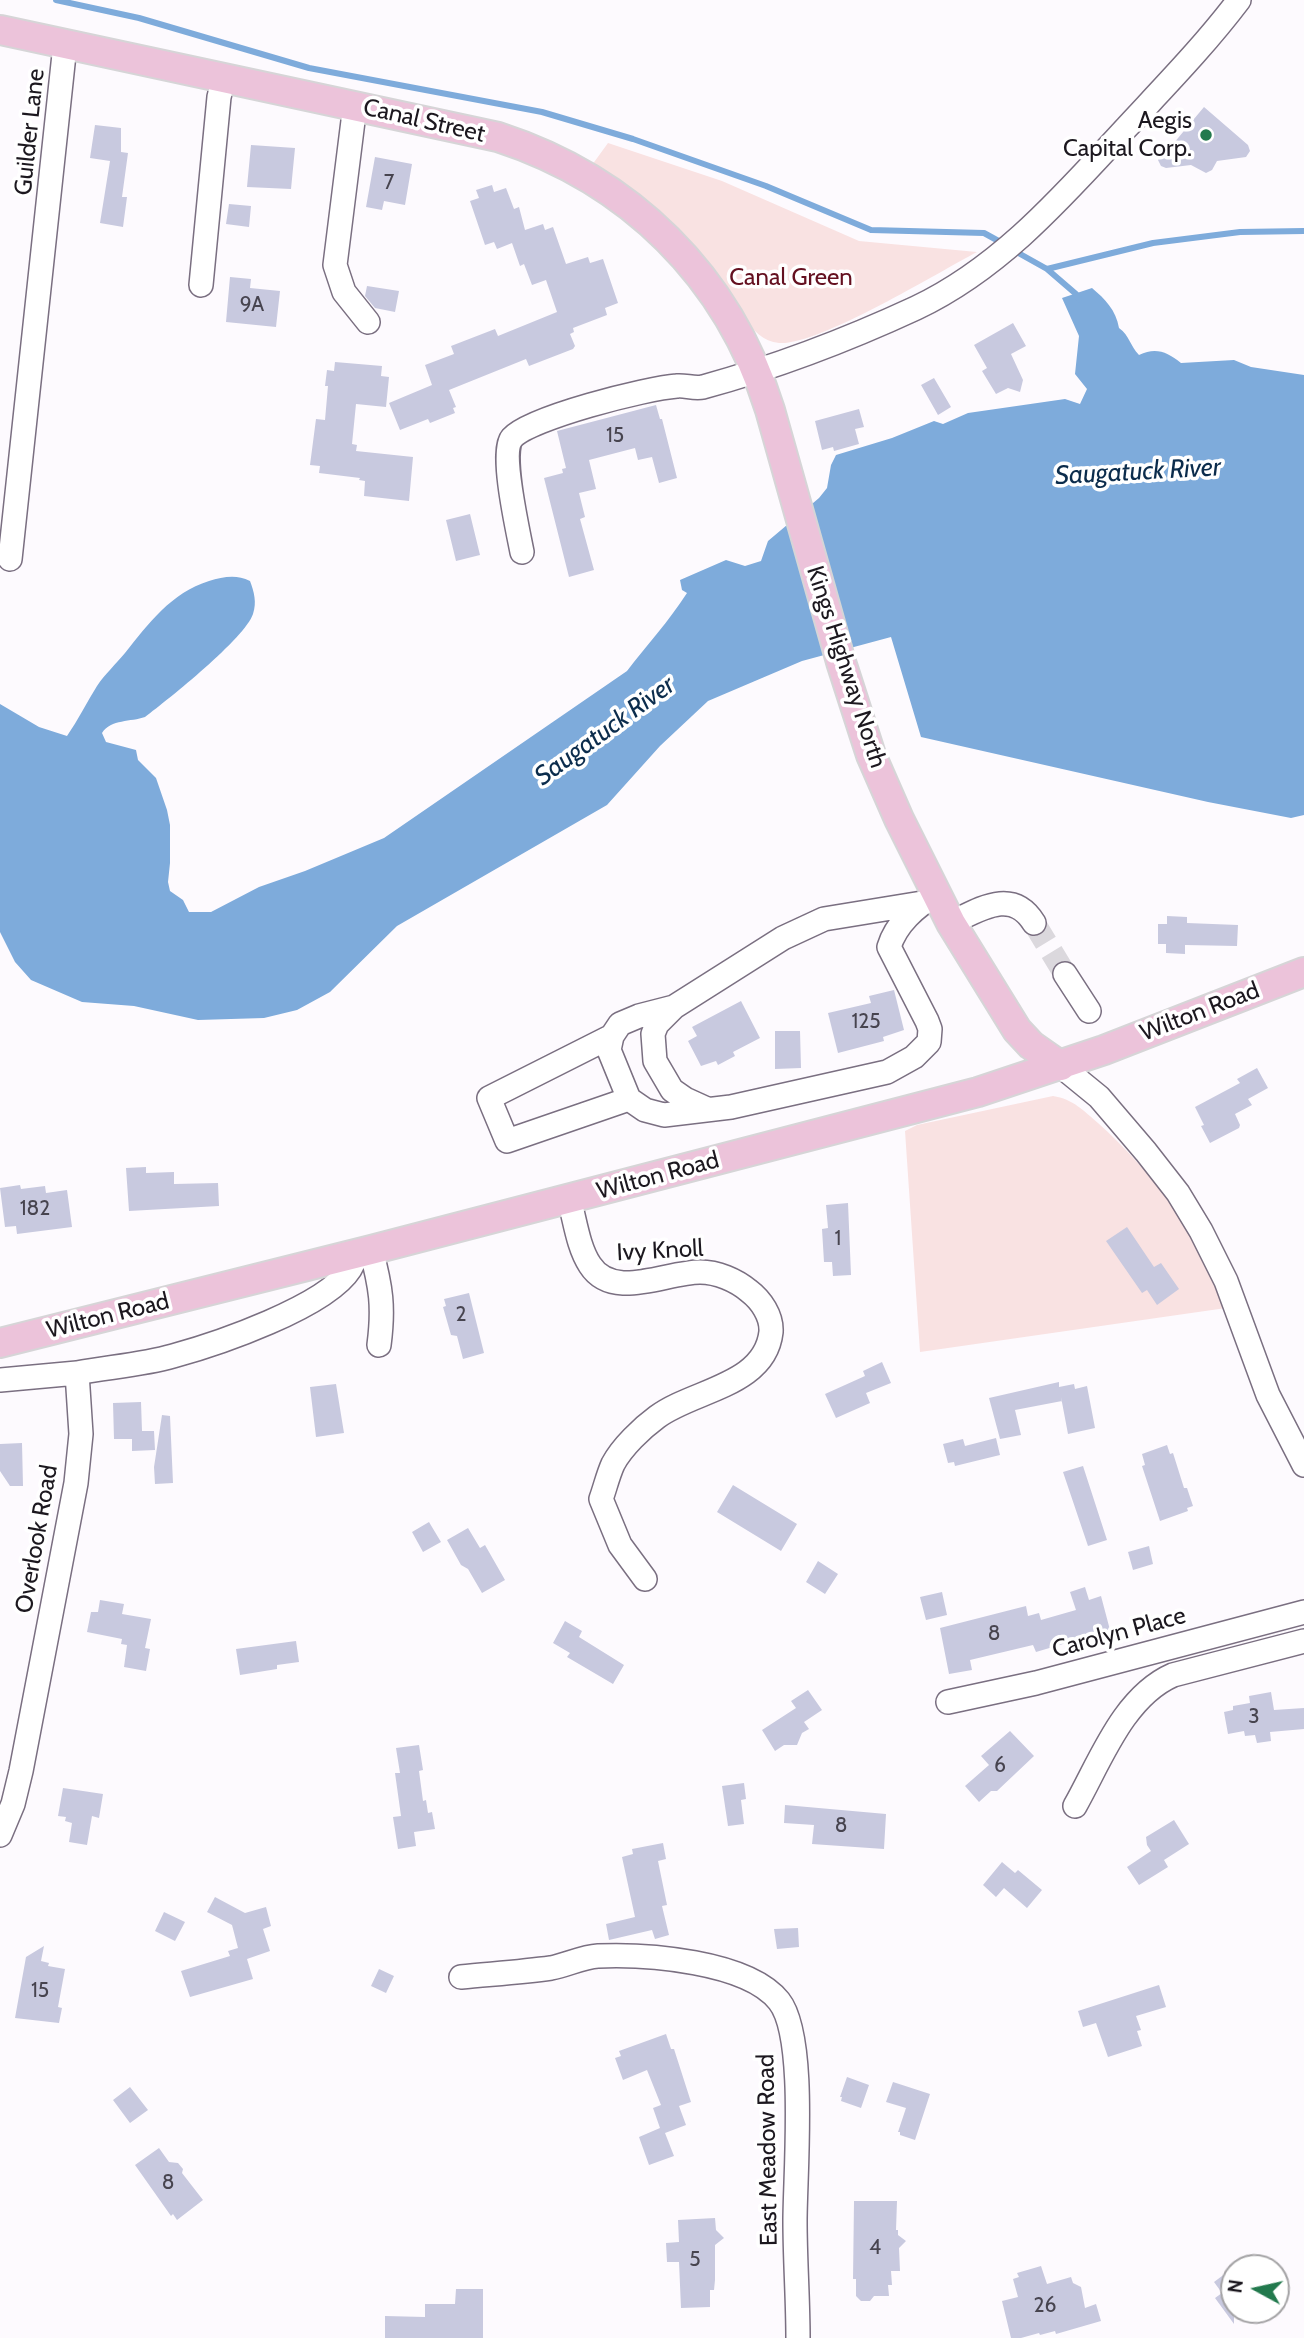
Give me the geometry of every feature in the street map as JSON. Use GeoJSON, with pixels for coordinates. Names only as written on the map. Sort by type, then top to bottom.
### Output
{"type":"FeatureCollection","features":[{"type":"Feature","properties":{"kind":"main road","name":"Canal Street"},"geometry":{"type":"LineString","coordinates":[[0,30],[487,134],[559,161],[607,189],[650,222],[697,271],[731,322],[755,370]]}},
{"type":"Feature","properties":{"kind":"main road","name":"Kings Highway North"},"geometry":{"type":"LineString","coordinates":[[755,370],[770,410],[841,662],[875,764],[929,899],[951,923],[1017,1030],[1031,1045],[1060,1066]]}},
{"type":"Feature","properties":{"kind":"main road","name":"Wilton Road"},"geometry":{"type":"LineString","coordinates":[[0,1343],[364,1252],[978,1092],[1060,1066],[1304,972]]}},
{"type":"Feature","properties":{"kind":"street"},"geometry":{"type":"LineString","coordinates":[[522,552],[506,456],[510,440],[523,428],[601,401],[678,386],[699,388],[821,349],[948,292],[987,265],[1042,214],[1152,101],[1239,0]]}},
{"type":"Feature","properties":{"kind":"street","name":"Guilder Lane"},"geometry":{"type":"LineString","coordinates":[[10,559],[65,45]]}},
{"type":"Feature","properties":{"kind":"street"},"geometry":{"type":"LineString","coordinates":[[201,285],[219,97],[224,78]]}},
{"type":"Feature","properties":{"kind":"street"},"geometry":{"type":"LineString","coordinates":[[355,105],[335,265],[344,292],[368,322]]}},
{"type":"Feature","properties":{"kind":"street"},"geometry":{"type":"LineString","coordinates":[[707,1109],[672,1090],[655,1061],[653,1034],[657,1024],[674,1007],[783,938],[824,919],[929,899]]}},
{"type":"Feature","properties":{"kind":"street"},"geometry":{"type":"LineString","coordinates":[[674,1007],[620,1024],[612,1036],[609,1050],[629,1099],[645,1110],[664,1115],[744,1104],[887,1072],[901,1066],[929,1042],[930,1029],[889,947],[893,933],[929,899]]}},
{"type":"Feature","properties":{"kind":"street"},"geometry":{"type":"LineString","coordinates":[[951,923],[993,903],[1009,904],[1027,912],[1034,923]]}},
{"type":"Feature","properties":{"kind":"street"},"geometry":{"type":"LineString","coordinates":[[1065,974],[1089,1011]]}},
{"type":"Feature","properties":{"kind":"street"},"geometry":{"type":"LineString","coordinates":[[612,1036],[489,1098],[507,1141],[629,1099]]}},
{"type":"Feature","properties":{"kind":"street","name":"Kings Highway North"},"geometry":{"type":"LineString","coordinates":[[1060,1066],[1098,1097],[1178,1193],[1226,1281],[1268,1395],[1304,1465]]}},
{"type":"Feature","properties":{"kind":"street","name":"Ivy Knoll"},"geometry":{"type":"LineString","coordinates":[[569,1199],[587,1262],[602,1279],[618,1283],[702,1272],[719,1275],[737,1283],[757,1298],[771,1325],[770,1341],[763,1355],[750,1370],[733,1382],[674,1405],[654,1419],[614,1462],[601,1499],[620,1545],[645,1579]]}},
{"type":"Feature","properties":{"kind":"street"},"geometry":{"type":"LineString","coordinates":[[0,1380],[77,1373],[170,1357],[262,1325],[302,1306],[338,1282],[364,1252],[381,1287],[382,1320],[379,1345]]}},
{"type":"Feature","properties":{"kind":"street","name":"Overlook Road"},"geometry":{"type":"LineString","coordinates":[[0,1835],[13,1804],[21,1771],[76,1483],[81,1434],[77,1373]]}},
{"type":"Feature","properties":{"kind":"street","name":"Carolyn Place"},"geometry":{"type":"LineString","coordinates":[[948,1702],[1036,1683],[1304,1612]]}},
{"type":"Feature","properties":{"kind":"street"},"geometry":{"type":"LineString","coordinates":[[1075,1806],[1129,1711],[1153,1686],[1182,1672],[1304,1641]]}},
{"type":"Feature","properties":{"kind":"street","name":"East Meadow Road"},"geometry":{"type":"LineString","coordinates":[[461,1977],[552,1967],[591,1956],[627,1956],[663,1958],[719,1969],[750,1978],[770,1991],[788,2015],[796,2072],[795,2223],[798,2338]]}},
{"type":"Feature","properties":{"kind":"green space","name":"Canal Green"},"geometry":{"type":"Polygon","coordinates":[[[608,143],[722,181],[859,241],[977,252],[878,306],[821,333],[797,341],[779,343],[768,340],[751,327],[720,278],[692,245],[627,190],[592,165],[608,143]]]}},
{"type":"Feature","properties":{"kind":"green space"},"geometry":{"type":"Polygon","coordinates":[[[1053,1096],[1072,1103],[1088,1114],[1119,1142],[1157,1185],[1189,1232],[1216,1282],[1226,1308],[920,1352],[905,1131],[917,1125],[1053,1096]]]}},
{"type":"Feature","properties":{"kind":"water","name":"Saugatuck River"},"geometry":{"type":"Polygon","coordinates":[[[1092,288],[1109,305],[1119,328],[1139,355],[1151,351],[1161,352],[1181,363],[1234,360],[1251,367],[1304,375],[1304,815],[1291,818],[1208,802],[921,737],[891,637],[802,661],[708,701],[660,746],[607,805],[397,926],[330,992],[297,1010],[264,1018],[198,1020],[134,1006],[82,1002],[31,980],[15,962],[0,932],[0,704],[39,727],[67,736],[100,682],[152,620],[172,601],[195,586],[224,577],[250,581],[255,597],[254,610],[247,625],[236,638],[205,668],[145,717],[116,723],[102,733],[106,742],[136,750],[138,760],[156,778],[170,825],[170,891],[183,900],[189,912],[211,912],[259,887],[384,838],[627,671],[687,593],[682,590],[680,580],[726,560],[745,566],[761,561],[768,541],[827,488],[831,465],[836,455],[892,438],[934,421],[943,424],[968,413],[1065,399],[1080,404],[1087,389],[1075,374],[1079,336],[1062,298],[1092,288]]]}},
{"type":"Feature","properties":{"kind":"building"},"geometry":{"type":"Polygon","coordinates":[[[1204,107],[1248,145],[1250,151],[1246,157],[1217,161],[1212,170],[1206,173],[1191,165],[1166,168],[1161,166],[1158,160],[1160,154],[1168,150],[1204,107]]]}},
{"type":"Feature","properties":{"kind":"building"},"geometry":{"type":"Polygon","coordinates":[[[95,125],[121,128],[121,152],[128,153],[122,197],[127,197],[123,227],[100,223],[110,161],[90,158],[95,125]]]}},
{"type":"Feature","properties":{"kind":"building"},"geometry":{"type":"Polygon","coordinates":[[[251,145],[295,148],[291,189],[247,187],[251,145]]]}},
{"type":"Feature","properties":{"kind":"building"},"geometry":{"type":"Polygon","coordinates":[[[375,157],[412,164],[405,205],[384,201],[382,210],[366,207],[375,157]]]}},
{"type":"Feature","properties":{"kind":"building"},"geometry":{"type":"Polygon","coordinates":[[[492,185],[494,192],[506,188],[514,209],[519,207],[525,230],[543,224],[545,230],[553,227],[566,264],[588,257],[590,263],[603,259],[618,303],[605,308],[607,315],[573,328],[574,332],[570,334],[575,346],[573,349],[529,366],[526,359],[449,390],[456,407],[453,408],[455,413],[430,423],[428,419],[400,430],[389,403],[432,385],[425,365],[454,354],[451,346],[495,329],[498,336],[557,312],[546,280],[532,285],[524,264],[520,266],[512,243],[497,249],[494,242],[485,245],[470,201],[479,198],[476,190],[492,185]]]}},
{"type":"Feature","properties":{"kind":"building"},"geometry":{"type":"Polygon","coordinates":[[[229,204],[251,206],[249,227],[226,224],[229,204]]]}},
{"type":"Feature","properties":{"kind":"building"},"geometry":{"type":"Polygon","coordinates":[[[230,277],[251,279],[250,288],[280,291],[276,327],[226,322],[230,277]]]}},
{"type":"Feature","properties":{"kind":"building"},"geometry":{"type":"Polygon","coordinates":[[[367,286],[399,291],[395,312],[375,308],[365,296],[367,286]]]}},
{"type":"Feature","properties":{"kind":"building"},"geometry":{"type":"Polygon","coordinates":[[[1013,323],[1026,346],[1011,354],[1023,380],[1020,392],[1008,388],[996,394],[982,371],[987,368],[974,345],[1013,323]]]}},
{"type":"Feature","properties":{"kind":"building"},"geometry":{"type":"Polygon","coordinates":[[[335,362],[382,366],[381,376],[389,377],[386,407],[356,404],[352,444],[357,445],[356,451],[413,457],[409,501],[364,496],[365,481],[359,480],[360,478],[319,473],[320,466],[310,465],[316,419],[325,420],[327,370],[334,371],[335,362]]]}},
{"type":"Feature","properties":{"kind":"building"},"geometry":{"type":"Polygon","coordinates":[[[934,378],[951,407],[938,415],[921,385],[934,378]]]}},
{"type":"Feature","properties":{"kind":"building"},"geometry":{"type":"Polygon","coordinates":[[[656,405],[677,478],[659,483],[652,457],[638,460],[635,448],[589,460],[596,489],[579,493],[585,517],[580,519],[594,570],[569,577],[544,478],[563,473],[562,469],[566,468],[557,431],[656,405]]]}},
{"type":"Feature","properties":{"kind":"building"},"geometry":{"type":"Polygon","coordinates":[[[859,409],[864,427],[855,429],[859,444],[834,451],[833,447],[822,450],[815,421],[859,409]]]}},
{"type":"Feature","properties":{"kind":"building"},"geometry":{"type":"Polygon","coordinates":[[[470,514],[480,555],[456,561],[446,520],[470,514]]]}},
{"type":"Feature","properties":{"kind":"building"},"geometry":{"type":"Polygon","coordinates":[[[1167,916],[1187,917],[1187,923],[1238,925],[1237,946],[1185,945],[1185,954],[1166,953],[1166,944],[1158,944],[1158,924],[1167,924],[1167,916]]]}},
{"type":"Feature","properties":{"kind":"building"},"geometry":{"type":"Polygon","coordinates":[[[894,990],[904,1030],[883,1037],[884,1041],[838,1053],[828,1013],[871,1003],[869,996],[894,990]]]}},
{"type":"Feature","properties":{"kind":"building"},"geometry":{"type":"Polygon","coordinates":[[[741,1001],[760,1038],[733,1052],[735,1056],[718,1065],[716,1061],[701,1066],[688,1041],[697,1036],[692,1027],[741,1001]]]}},
{"type":"Feature","properties":{"kind":"building"},"geometry":{"type":"Polygon","coordinates":[[[775,1031],[800,1031],[801,1068],[775,1069],[775,1031]]]}},
{"type":"Feature","properties":{"kind":"building"},"geometry":{"type":"Polygon","coordinates":[[[1257,1068],[1268,1088],[1248,1099],[1252,1105],[1235,1114],[1239,1128],[1210,1143],[1195,1107],[1240,1083],[1237,1079],[1257,1068]]]}},
{"type":"Feature","properties":{"kind":"building"},"geometry":{"type":"Polygon","coordinates":[[[146,1167],[146,1173],[174,1172],[174,1184],[218,1183],[219,1206],[129,1211],[126,1168],[146,1167]]]}},
{"type":"Feature","properties":{"kind":"building"},"geometry":{"type":"Polygon","coordinates":[[[20,1185],[21,1189],[45,1186],[46,1193],[67,1190],[72,1227],[17,1234],[16,1226],[5,1227],[0,1188],[20,1185]]]}},
{"type":"Feature","properties":{"kind":"building"},"geometry":{"type":"Polygon","coordinates":[[[848,1203],[851,1275],[833,1276],[832,1262],[824,1262],[822,1229],[828,1228],[826,1205],[848,1203]]]}},
{"type":"Feature","properties":{"kind":"building"},"geometry":{"type":"Polygon","coordinates":[[[1127,1227],[1154,1267],[1161,1263],[1179,1289],[1157,1305],[1147,1290],[1142,1293],[1106,1241],[1127,1227]]]}},
{"type":"Feature","properties":{"kind":"building"},"geometry":{"type":"Polygon","coordinates":[[[469,1293],[484,1353],[463,1359],[457,1336],[451,1335],[443,1307],[446,1306],[444,1299],[469,1293]]]}},
{"type":"Feature","properties":{"kind":"building"},"geometry":{"type":"Polygon","coordinates":[[[882,1362],[891,1383],[866,1393],[870,1403],[836,1418],[825,1394],[865,1376],[863,1371],[882,1362]]]}},
{"type":"Feature","properties":{"kind":"building"},"geometry":{"type":"Polygon","coordinates":[[[1059,1382],[1059,1387],[1074,1384],[1075,1389],[1087,1386],[1095,1428],[1068,1434],[1062,1401],[1015,1410],[1021,1435],[1000,1439],[989,1398],[1059,1382]]]}},
{"type":"Feature","properties":{"kind":"building"},"geometry":{"type":"Polygon","coordinates":[[[336,1384],[344,1433],[316,1437],[310,1387],[336,1384]]]}},
{"type":"Feature","properties":{"kind":"building"},"geometry":{"type":"Polygon","coordinates":[[[141,1402],[142,1431],[154,1431],[155,1450],[132,1451],[132,1439],[114,1439],[113,1403],[141,1402]]]}},
{"type":"Feature","properties":{"kind":"building"},"geometry":{"type":"Polygon","coordinates":[[[162,1415],[170,1416],[173,1483],[155,1484],[154,1467],[162,1415]]]}},
{"type":"Feature","properties":{"kind":"building"},"geometry":{"type":"Polygon","coordinates":[[[996,1438],[1000,1455],[955,1466],[954,1462],[948,1463],[943,1444],[963,1439],[965,1446],[996,1438]]]}},
{"type":"Feature","properties":{"kind":"building"},"geometry":{"type":"Polygon","coordinates":[[[22,1443],[23,1486],[10,1486],[0,1471],[0,1444],[22,1443]]]}},
{"type":"Feature","properties":{"kind":"building"},"geometry":{"type":"Polygon","coordinates":[[[1167,1445],[1170,1454],[1173,1453],[1193,1506],[1187,1508],[1188,1511],[1160,1521],[1142,1466],[1145,1465],[1142,1454],[1167,1445]]]}},
{"type":"Feature","properties":{"kind":"building"},"geometry":{"type":"Polygon","coordinates":[[[1083,1466],[1107,1540],[1088,1546],[1063,1472],[1083,1466]]]}},
{"type":"Feature","properties":{"kind":"building"},"geometry":{"type":"Polygon","coordinates":[[[733,1485],[797,1524],[781,1551],[717,1512],[733,1485]]]}},
{"type":"Feature","properties":{"kind":"building"},"geometry":{"type":"Polygon","coordinates":[[[429,1522],[441,1542],[423,1552],[412,1532],[429,1522]]]}},
{"type":"Feature","properties":{"kind":"building"},"geometry":{"type":"Polygon","coordinates":[[[468,1528],[480,1548],[485,1545],[505,1580],[482,1593],[447,1540],[468,1528]]]}},
{"type":"Feature","properties":{"kind":"building"},"geometry":{"type":"Polygon","coordinates":[[[1149,1546],[1153,1564],[1133,1570],[1128,1552],[1149,1546]]]}},
{"type":"Feature","properties":{"kind":"building"},"geometry":{"type":"Polygon","coordinates":[[[818,1561],[838,1574],[825,1594],[806,1582],[818,1561]]]}},
{"type":"Feature","properties":{"kind":"building"},"geometry":{"type":"Polygon","coordinates":[[[1085,1587],[1089,1600],[1101,1596],[1110,1630],[1036,1652],[1033,1645],[970,1660],[972,1670],[949,1674],[940,1628],[1026,1606],[1028,1616],[1039,1613],[1041,1620],[1076,1610],[1070,1592],[1085,1587]]]}},
{"type":"Feature","properties":{"kind":"building"},"geometry":{"type":"Polygon","coordinates":[[[942,1592],[947,1615],[926,1620],[920,1597],[942,1592]]]}},
{"type":"Feature","properties":{"kind":"building"},"geometry":{"type":"Polygon","coordinates":[[[100,1600],[124,1604],[122,1614],[151,1619],[145,1648],[150,1649],[146,1671],[124,1667],[127,1645],[121,1644],[122,1639],[87,1632],[91,1612],[98,1612],[100,1600]]]}},
{"type":"Feature","properties":{"kind":"building"},"geometry":{"type":"Polygon","coordinates":[[[565,1621],[582,1631],[579,1637],[624,1665],[613,1684],[567,1657],[570,1653],[553,1643],[565,1621]]]}},
{"type":"Feature","properties":{"kind":"building"},"geometry":{"type":"Polygon","coordinates":[[[296,1641],[299,1662],[277,1665],[277,1669],[240,1675],[236,1649],[296,1641]]]}},
{"type":"Feature","properties":{"kind":"building"},"geometry":{"type":"Polygon","coordinates":[[[808,1690],[822,1710],[804,1722],[809,1729],[802,1733],[797,1745],[784,1745],[775,1751],[762,1730],[796,1708],[791,1701],[808,1690]]]}},
{"type":"Feature","properties":{"kind":"building"},"geometry":{"type":"Polygon","coordinates":[[[1271,1692],[1274,1710],[1304,1708],[1304,1729],[1270,1732],[1271,1741],[1257,1743],[1255,1735],[1245,1736],[1244,1731],[1228,1734],[1224,1712],[1233,1710],[1233,1706],[1250,1703],[1249,1696],[1271,1692]]]}},
{"type":"Feature","properties":{"kind":"building"},"geometry":{"type":"Polygon","coordinates":[[[1010,1731],[1034,1756],[997,1791],[991,1791],[979,1802],[965,1786],[989,1765],[981,1756],[1010,1731]]]}},
{"type":"Feature","properties":{"kind":"building"},"geometry":{"type":"Polygon","coordinates":[[[419,1745],[423,1770],[419,1771],[423,1801],[426,1800],[428,1813],[432,1812],[435,1829],[414,1832],[416,1846],[398,1849],[393,1817],[401,1816],[395,1773],[400,1773],[396,1748],[419,1745]]]}},
{"type":"Feature","properties":{"kind":"building"},"geometry":{"type":"Polygon","coordinates":[[[744,1783],[746,1799],[741,1800],[744,1824],[728,1826],[722,1786],[744,1783]]]}},
{"type":"Feature","properties":{"kind":"building"},"geometry":{"type":"Polygon","coordinates":[[[63,1788],[103,1794],[99,1818],[92,1816],[87,1845],[69,1842],[72,1823],[65,1821],[66,1817],[58,1816],[63,1788]]]}},
{"type":"Feature","properties":{"kind":"building"},"geometry":{"type":"Polygon","coordinates":[[[785,1805],[886,1814],[884,1849],[812,1844],[814,1825],[784,1823],[785,1805]]]}},
{"type":"Feature","properties":{"kind":"building"},"geometry":{"type":"Polygon","coordinates":[[[1174,1820],[1189,1844],[1164,1860],[1168,1867],[1139,1885],[1127,1867],[1151,1851],[1146,1837],[1174,1820]]]}},
{"type":"Feature","properties":{"kind":"building"},"geometry":{"type":"Polygon","coordinates":[[[663,1843],[666,1859],[658,1861],[667,1905],[662,1906],[669,1935],[655,1939],[652,1930],[609,1940],[606,1924],[635,1917],[622,1857],[633,1854],[632,1849],[663,1843]]]}},
{"type":"Feature","properties":{"kind":"building"},"geometry":{"type":"Polygon","coordinates":[[[1002,1862],[1015,1873],[1018,1870],[1042,1890],[1027,1908],[1004,1888],[996,1897],[983,1885],[1002,1862]]]}},
{"type":"Feature","properties":{"kind":"building"},"geometry":{"type":"Polygon","coordinates":[[[215,1897],[245,1913],[266,1907],[271,1926],[263,1929],[270,1951],[247,1959],[253,1979],[190,1997],[181,1971],[230,1956],[228,1951],[238,1948],[232,1925],[207,1912],[215,1897]]]}},
{"type":"Feature","properties":{"kind":"building"},"geometry":{"type":"Polygon","coordinates":[[[164,1912],[185,1922],[175,1941],[155,1931],[164,1912]]]}},
{"type":"Feature","properties":{"kind":"building"},"geometry":{"type":"Polygon","coordinates":[[[798,1928],[799,1947],[777,1949],[774,1929],[798,1928]]]}},
{"type":"Feature","properties":{"kind":"building"},"geometry":{"type":"Polygon","coordinates":[[[44,1946],[41,1961],[49,1963],[48,1966],[65,1969],[58,2007],[62,2008],[59,2023],[15,2018],[26,1957],[44,1946]]]}},
{"type":"Feature","properties":{"kind":"building"},"geometry":{"type":"Polygon","coordinates":[[[379,1969],[394,1976],[386,1993],[371,1986],[379,1969]]]}},
{"type":"Feature","properties":{"kind":"building"},"geometry":{"type":"Polygon","coordinates":[[[1159,1985],[1166,2007],[1136,2016],[1141,2030],[1137,2031],[1142,2046],[1108,2057],[1096,2023],[1083,2027],[1078,2011],[1159,1985]]]}},
{"type":"Feature","properties":{"kind":"building"},"geometry":{"type":"Polygon","coordinates":[[[666,2034],[671,2049],[674,2049],[691,2102],[679,2106],[686,2125],[665,2133],[674,2156],[649,2165],[639,2137],[660,2128],[653,2108],[661,2105],[647,2070],[623,2080],[615,2058],[621,2056],[619,2051],[666,2034]]]}},
{"type":"Feature","properties":{"kind":"building"},"geometry":{"type":"Polygon","coordinates":[[[847,2077],[869,2085],[861,2108],[841,2101],[847,2077]]]}},
{"type":"Feature","properties":{"kind":"building"},"geometry":{"type":"Polygon","coordinates":[[[893,2082],[930,2094],[915,2140],[898,2132],[906,2108],[886,2102],[893,2082]]]}},
{"type":"Feature","properties":{"kind":"building"},"geometry":{"type":"Polygon","coordinates":[[[130,2087],[148,2110],[130,2123],[113,2100],[130,2087]]]}},
{"type":"Feature","properties":{"kind":"building"},"geometry":{"type":"Polygon","coordinates":[[[159,2148],[169,2162],[178,2163],[183,2169],[182,2173],[203,2200],[177,2220],[173,2214],[171,2216],[135,2165],[159,2148]]]}},
{"type":"Feature","properties":{"kind":"building"},"geometry":{"type":"Polygon","coordinates":[[[854,2201],[897,2201],[896,2230],[906,2241],[899,2248],[900,2271],[891,2271],[892,2285],[888,2285],[889,2296],[874,2296],[870,2301],[861,2301],[856,2296],[856,2279],[853,2279],[854,2201]]]}},
{"type":"Feature","properties":{"kind":"building"},"geometry":{"type":"Polygon","coordinates":[[[715,2218],[716,2230],[724,2238],[715,2245],[715,2280],[714,2290],[710,2290],[710,2307],[681,2308],[679,2262],[667,2262],[666,2243],[679,2242],[678,2220],[715,2218]]]}},
{"type":"Feature","properties":{"kind":"building"},"geometry":{"type":"Polygon","coordinates":[[[1041,2266],[1047,2284],[1071,2277],[1073,2283],[1081,2287],[1085,2308],[1096,2304],[1101,2321],[1056,2334],[1055,2331],[1011,2338],[1002,2301],[1018,2297],[1013,2279],[1019,2277],[1017,2273],[1041,2266]]]}},
{"type":"Feature","properties":{"kind":"building"},"geometry":{"type":"Polygon","coordinates":[[[1220,2278],[1220,2290],[1214,2282],[1220,2278]]]}},
{"type":"Feature","properties":{"kind":"building"},"geometry":{"type":"Polygon","coordinates":[[[456,2289],[483,2289],[483,2338],[385,2338],[385,2316],[425,2317],[425,2304],[455,2304],[456,2289]]]}},
{"type":"Feature","properties":{"kind":"waterway"},"geometry":{"type":"LineString","coordinates":[[56,0],[139,18],[309,68],[542,112],[633,139],[766,186],[871,230],[984,233],[1004,244]]}},
{"type":"Feature","properties":{"kind":"waterway"},"geometry":{"type":"LineString","coordinates":[[1013,250],[1047,269],[1153,243],[1240,232],[1304,231]]}},
{"type":"Feature","properties":{"kind":"waterway"},"geometry":{"type":"LineString","coordinates":[[1047,269],[1079,299]]}},
{"type":"Feature","properties":{"kind":"tunnel"},"geometry":{"type":"LineString","coordinates":[[1034,923],[1065,974]]}},
{"type":"Feature","properties":{"kind":"place","name":"Aegis Capital Corp."},"geometry":{"type":"Point","coordinates":[1206,135]}}]}
